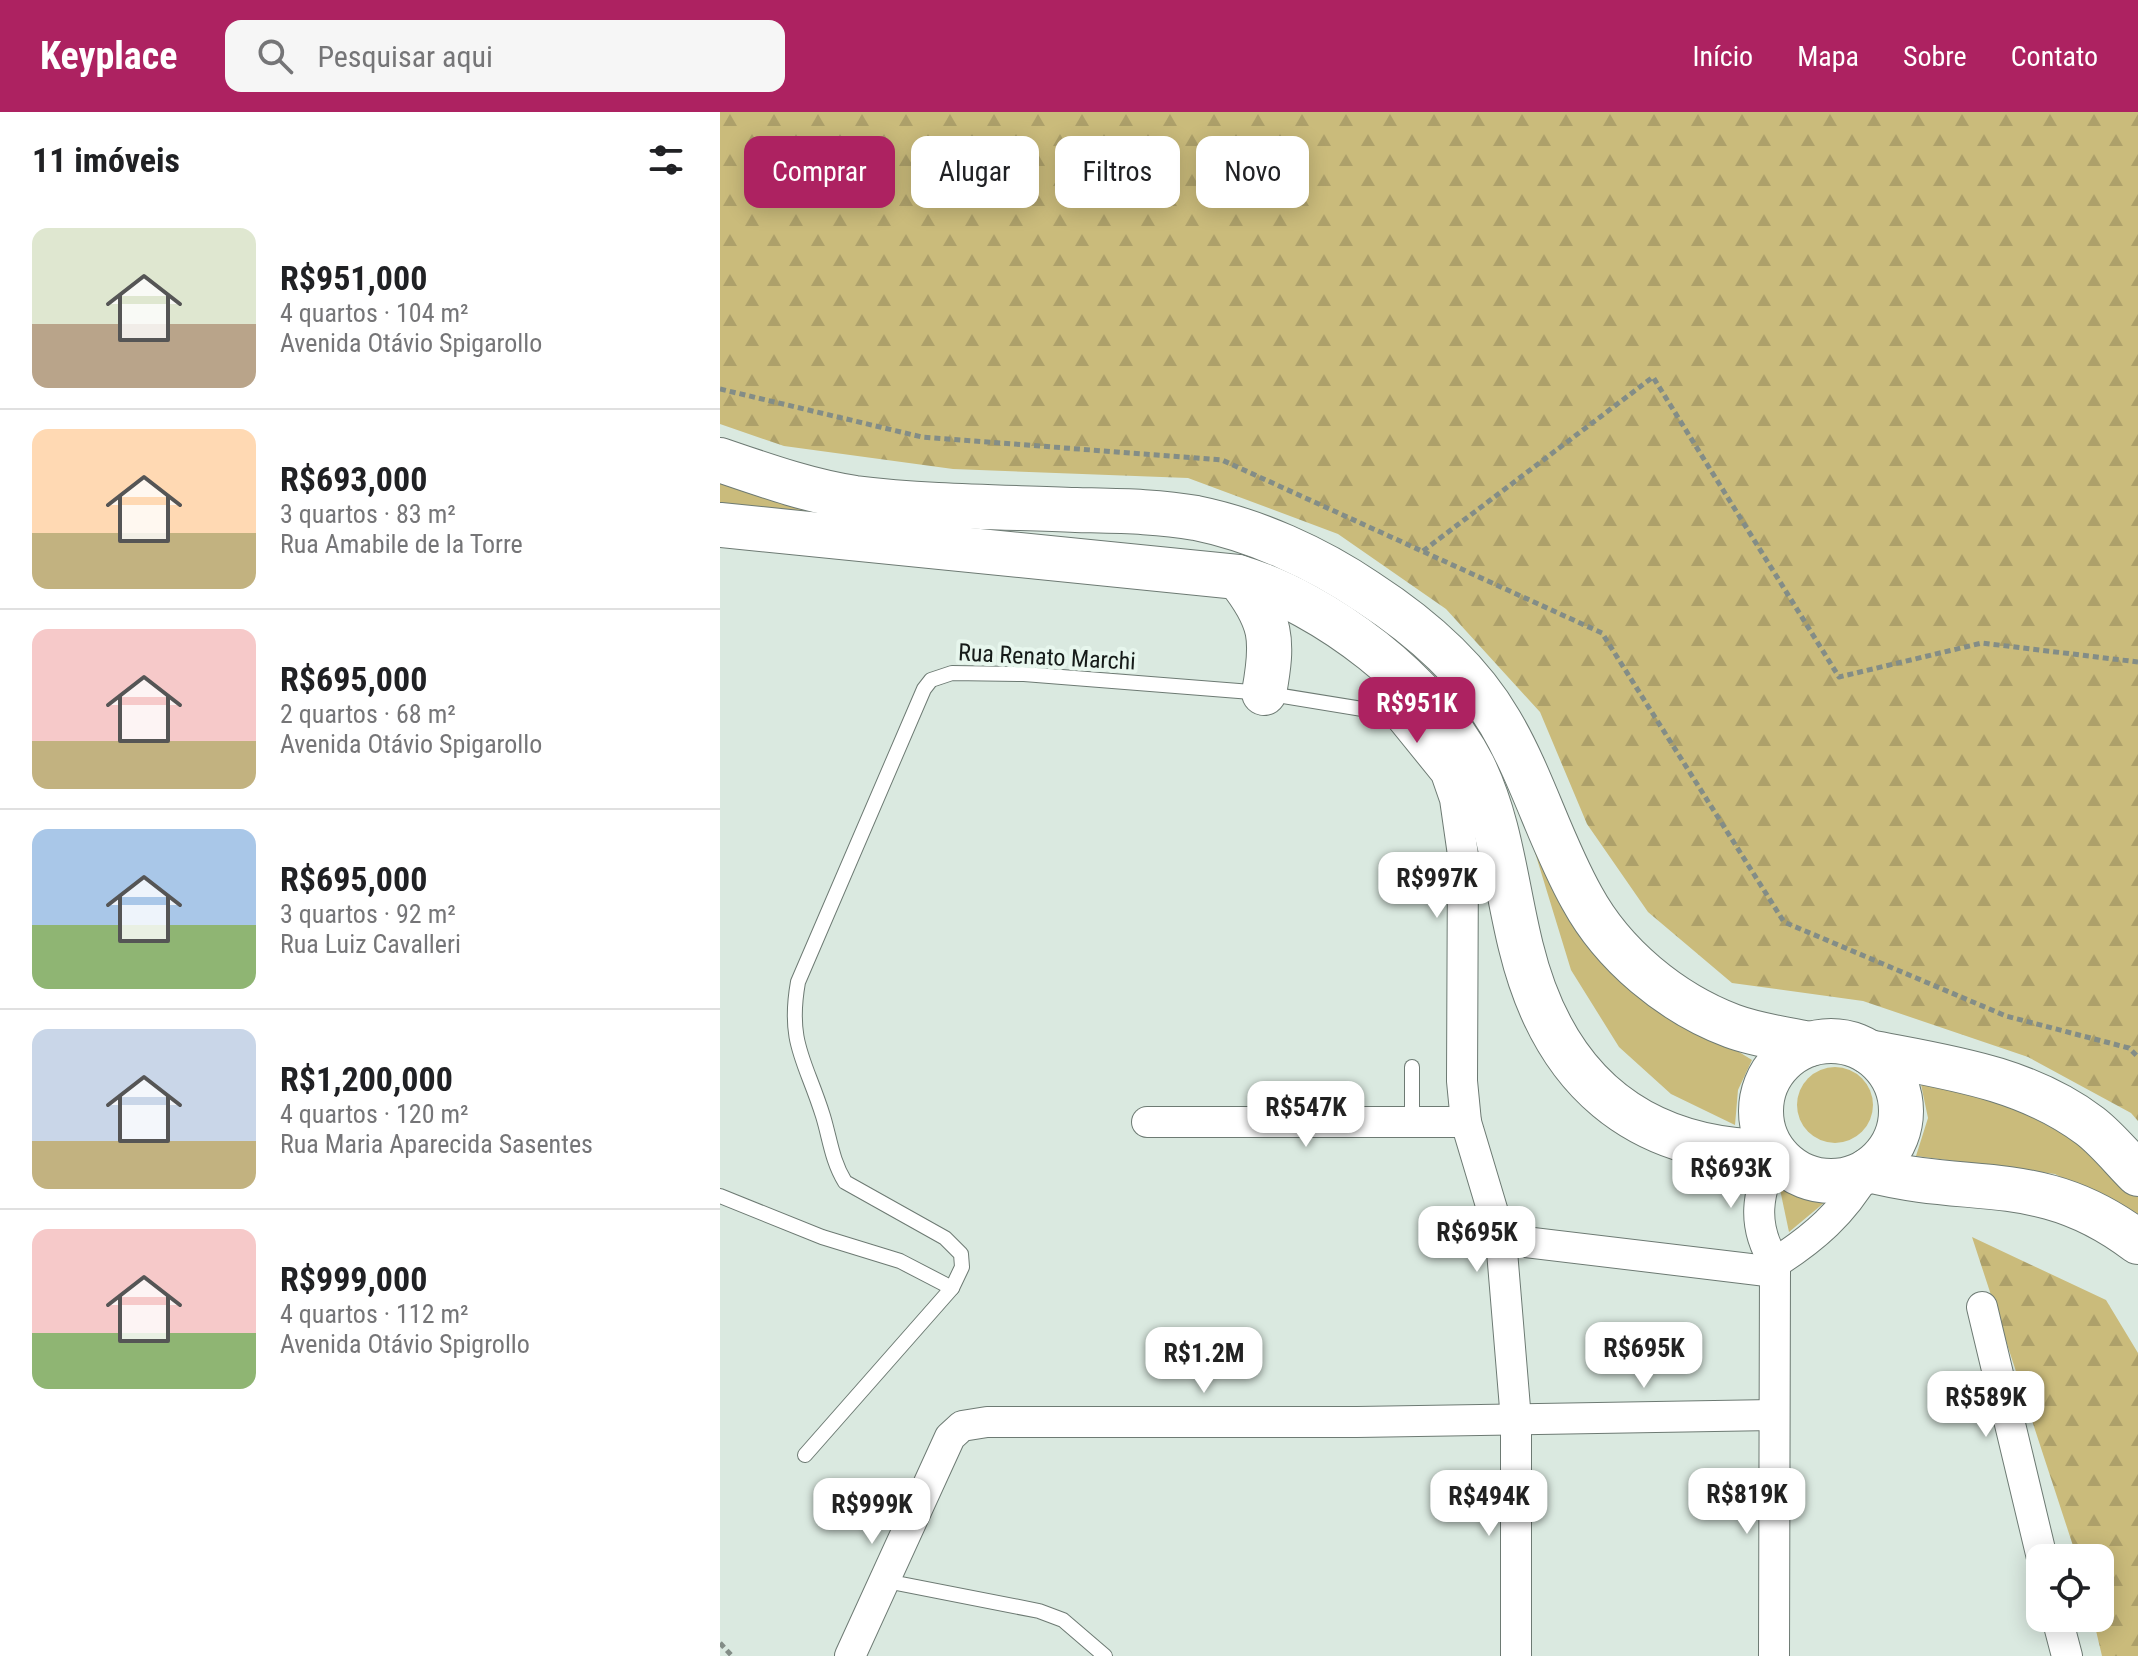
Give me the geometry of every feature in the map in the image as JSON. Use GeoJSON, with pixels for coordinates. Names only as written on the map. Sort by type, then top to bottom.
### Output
{"type":"FeatureCollection","features":[{"type":"Feature","properties":{"kind":"main road"},"geometry":{"type":"LineString","coordinates":[[720,460],[794,485],[853,497],[927,505],[1144,512],[1195,518],[1241,530],[1304,557],[1366,591],[1419,630],[1456,664],[1498,719],[1528,773],[1582,899],[1601,928],[1638,969],[1683,1001],[1732,1026],[1810,1044]]}},
{"type":"Feature","properties":{"kind":"main road"},"geometry":{"type":"LineString","coordinates":[[720,525],[1238,577],[1295,600],[1335,623],[1404,678],[1444,723],[1472,765],[1501,849],[1521,948],[1542,1016],[1565,1056],[1592,1087],[1643,1125],[1730,1150],[1774,1153]]}},
{"type":"Feature","properties":{"kind":"main road"},"geometry":{"type":"LineString","coordinates":[[1238,577],[1260,606],[1268,623],[1270,652],[1264,693]]}},
{"type":"Feature","properties":{"kind":"main road"},"geometry":{"type":"LineString","coordinates":[[1830,1040],[1850,1043],[1869,1052],[1884,1064],[1895,1082],[1901,1121],[1884,1157],[1867,1171],[1827,1182],[1798,1173],[1774,1153],[1760,1117],[1767,1079],[1778,1064],[1810,1044],[1830,1040]]}},
{"type":"Feature","properties":{"kind":"main road"},"geometry":{"type":"LineString","coordinates":[[1869,1052],[1986,1075],[2041,1096],[2091,1127],[2138,1174]]}},
{"type":"Feature","properties":{"kind":"main road"},"geometry":{"type":"LineString","coordinates":[[1867,1171],[1906,1179],[2038,1192],[2079,1204],[2138,1242]]}},
{"type":"Feature","properties":{"kind":"street"},"geometry":{"type":"LineString","coordinates":[[1399,715],[1444,723]]}},
{"type":"Feature","properties":{"kind":"street"},"geometry":{"type":"LineString","coordinates":[[1399,715],[1446,773],[1455,799],[1463,855],[1462,1081],[1466,1122],[1489,1187],[1501,1239],[1516,1420],[1516,1656]]}},
{"type":"Feature","properties":{"kind":"street"},"geometry":{"type":"LineString","coordinates":[[1147,1122],[1466,1122]]}},
{"type":"Feature","properties":{"kind":"street"},"geometry":{"type":"LineString","coordinates":[[1774,1153],[1757,1204],[1761,1231],[1775,1267],[1774,1656]]}},
{"type":"Feature","properties":{"kind":"street"},"geometry":{"type":"LineString","coordinates":[[1501,1239],[1775,1267],[1822,1230],[1847,1204],[1867,1171]]}},
{"type":"Feature","properties":{"kind":"street"},"geometry":{"type":"LineString","coordinates":[[1982,1307],[2039,1544]]}},
{"type":"Feature","properties":{"kind":"street"},"geometry":{"type":"LineString","coordinates":[[850,1656],[939,1457],[950,1437],[962,1426],[987,1422],[1516,1420],[1773,1415]]}},
{"type":"Feature","properties":{"kind":"street"},"geometry":{"type":"LineString","coordinates":[[2061,1632],[2067,1656]]}},
{"type":"Feature","properties":{"kind":"lane","name":"Rua Renato Marchi"},"geometry":{"type":"LineString","coordinates":[[952,1288],[962,1267],[957,1248],[845,1182],[836,1168],[826,1125],[794,1038],[793,1010],[798,982],[915,702],[931,680],[952,673],[1024,674],[1264,693],[1399,715]]}},
{"type":"Feature","properties":{"kind":"lane"},"geometry":{"type":"LineString","coordinates":[[1412,1067],[1412,1122]]}},
{"type":"Feature","properties":{"kind":"lane"},"geometry":{"type":"LineString","coordinates":[[720,1196],[822,1237],[900,1261],[952,1288],[805,1455]]}},
{"type":"Feature","properties":{"kind":"lane"},"geometry":{"type":"LineString","coordinates":[[886,1581],[1039,1611],[1063,1620],[1105,1656]]}},
{"type":"Feature","properties":{"kind":"path"},"geometry":{"type":"LineString","coordinates":[[1423,551],[1653,377],[1839,677],[1982,643],[2138,662]]}},
{"type":"Feature","properties":{"kind":"path"},"geometry":{"type":"LineString","coordinates":[[720,1643],[732,1656]]}},
{"type":"Feature","properties":{"kind":"green space"},"geometry":{"type":"Polygon","coordinates":[[[720,112],[2138,112],[2138,1121],[2131,1113],[2028,1057],[1863,1001],[1732,983],[1648,912],[1587,824],[1540,712],[1446,609],[1338,534],[1188,478],[953,469],[784,446],[720,424],[720,112]]]}},
{"type":"Feature","properties":{"kind":"green space"},"geometry":{"type":"Polygon","coordinates":[[[720,479],[857,517],[720,503],[720,479]]]}},
{"type":"Feature","properties":{"kind":"green space"},"geometry":{"type":"Polygon","coordinates":[[[1526,823],[1639,990],[1752,1060],[1738,1090],[1735,1125],[1671,1094],[1619,1047],[1571,970],[1526,823]]]}},
{"type":"Feature","properties":{"kind":"green space"},"geometry":{"type":"Polygon","coordinates":[[[1828,1067],[1842,1067],[1856,1073],[1867,1084],[1873,1105],[1870,1120],[1862,1132],[1842,1143],[1828,1143],[1814,1137],[1803,1126],[1797,1112],[1797,1098],[1803,1084],[1814,1073],[1828,1067]]]}},
{"type":"Feature","properties":{"kind":"green space"},"geometry":{"type":"Polygon","coordinates":[[[1919,1075],[1997,1098],[2076,1141],[2138,1197],[2138,1217],[2055,1174],[1916,1156],[1928,1118],[1919,1075]]]}},
{"type":"Feature","properties":{"kind":"green space"},"geometry":{"type":"Polygon","coordinates":[[[1778,1180],[1837,1192],[1789,1232],[1778,1180]]]}},
{"type":"Feature","properties":{"kind":"green space"},"geometry":{"type":"Polygon","coordinates":[[[1972,1237],[2106,1300],[2138,1353],[2138,1656],[2102,1656],[2096,1632],[2114,1632],[2114,1544],[2072,1544],[1972,1237]]]}}]}
